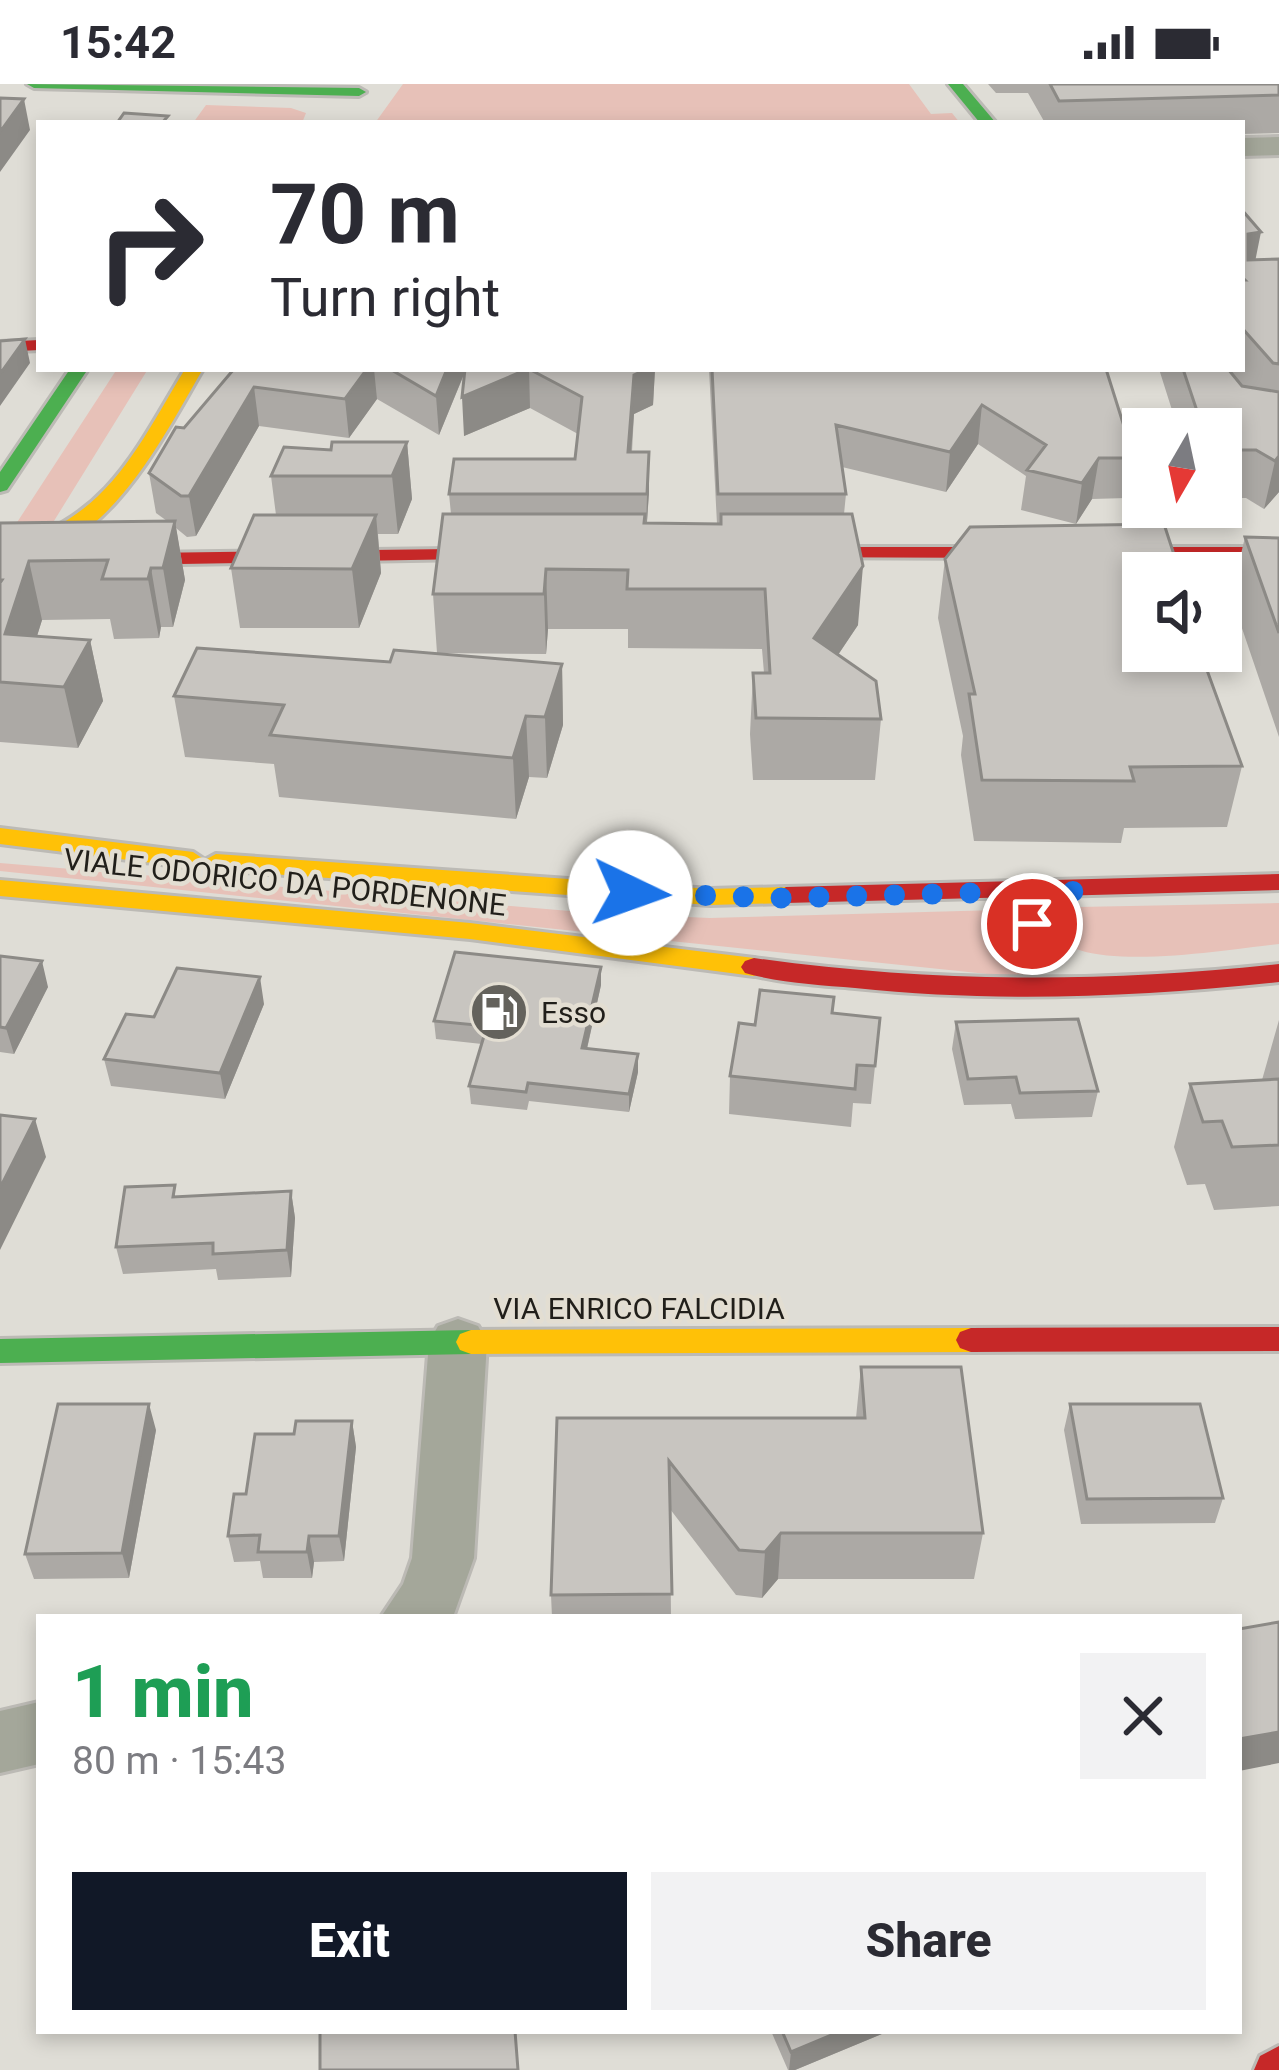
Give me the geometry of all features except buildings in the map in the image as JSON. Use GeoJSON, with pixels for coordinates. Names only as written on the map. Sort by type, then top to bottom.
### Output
{"type":"FeatureCollection","features":[{"type":"Feature","properties":{"kind":"main road"},"geometry":{"type":"LineString","coordinates":[[34,84],[361,88],[345,120]]}},
{"type":"Feature","properties":{"kind":"main road"},"geometry":{"type":"LineString","coordinates":[[955,84],[985,120]]}},
{"type":"Feature","properties":{"kind":"main road"},"geometry":{"type":"LineString","coordinates":[[0,347],[36,345]]}},
{"type":"Feature","properties":{"kind":"main road"},"geometry":{"type":"LineString","coordinates":[[0,486],[77,372]]}},
{"type":"Feature","properties":{"kind":"main road"},"geometry":{"type":"LineString","coordinates":[[0,547],[28,549],[68,539],[131,471],[191,372]]}},
{"type":"Feature","properties":{"kind":"main road"},"geometry":{"type":"LineString","coordinates":[[131,471],[136,526],[159,540],[242,554]]}},
{"type":"Feature","properties":{"kind":"main road"},"geometry":{"type":"LineString","coordinates":[[736,554],[1279,553]]}},
{"type":"Feature","properties":{"kind":"main road"},"geometry":{"type":"LineString","coordinates":[[0,560],[550,554]]}},
{"type":"Feature","properties":{"kind":"main road"},"geometry":{"type":"LineString","coordinates":[[0,836],[194,860]]}},
{"type":"Feature","properties":{"kind":"main road","name":"VIALE ODORICO DA PORDENONE"},"geometry":{"type":"LineString","coordinates":[[0,847],[710,897],[1279,882]]}},
{"type":"Feature","properties":{"kind":"main road","name":"VIALE ODORICO DA PORDENONE"},"geometry":{"type":"LineString","coordinates":[[0,888],[229,905],[931,988],[1083,991],[1168,987],[1279,973]]}},
{"type":"Feature","properties":{"kind":"main road"},"geometry":{"type":"LineString","coordinates":[[1039,910],[1057,896],[1078,890]]}},
{"type":"Feature","properties":{"kind":"main road"},"geometry":{"type":"LineString","coordinates":[[1050,956],[1070,967],[1103,969],[1279,963]]}},
{"type":"Feature","properties":{"kind":"main road","name":"VIA ENRICO FALCIDIA"},"geometry":{"type":"LineString","coordinates":[[0,1351],[458,1342],[1279,1339]]}},
{"type":"Feature","properties":{"kind":"street"},"geometry":{"type":"LineString","coordinates":[[1245,147],[1279,146]]}},
{"type":"Feature","properties":{"kind":"street"},"geometry":{"type":"LineString","coordinates":[[416,1614],[430,1598],[443,1558],[458,1342]]}},
{"type":"Feature","properties":{"kind":"street"},"geometry":{"type":"LineString","coordinates":[[0,1742],[36,1733]]}},
{"type":"Feature","properties":{"kind":"shaded area"},"geometry":{"type":"Polygon","coordinates":[[[403,84],[909,84],[931,114],[952,113],[958,120],[377,120],[403,84]]]}},
{"type":"Feature","properties":{"kind":"shaded area"},"geometry":{"type":"Polygon","coordinates":[[[206,105],[291,108],[306,113],[303,120],[195,120],[206,105]]]}},
{"type":"Feature","properties":{"kind":"shaded area"},"geometry":{"type":"Polygon","coordinates":[[[115,372],[146,372],[49,529],[14,527],[115,372]]]}},
{"type":"Feature","properties":{"kind":"shaded area"},"geometry":{"type":"Polygon","coordinates":[[[0,863],[593,913],[710,918],[998,910],[999,940],[1033,975],[997,975],[0,871],[0,863]]]}},
{"type":"Feature","properties":{"kind":"shaded area"},"geometry":{"type":"Polygon","coordinates":[[[1279,903],[1279,944],[1191,954],[1154,957],[1087,952],[1064,943],[1051,927],[1060,914],[1078,907],[1279,903]]]}},
{"type":"Feature","properties":{"kind":"traffic: fast"},"geometry":{"type":"LineString","coordinates":[[34,84],[359,92]]}},
{"type":"Feature","properties":{"kind":"traffic: fast"},"geometry":{"type":"LineString","coordinates":[[955,84],[985,120]]}},
{"type":"Feature","properties":{"kind":"traffic: fast"},"geometry":{"type":"LineString","coordinates":[[0,486],[77,372]]}},
{"type":"Feature","properties":{"kind":"traffic: fast"},"geometry":{"type":"LineString","coordinates":[[0,1351],[471,1342]]}},
{"type":"Feature","properties":{"kind":"traffic: slow"},"geometry":{"type":"LineString","coordinates":[[15,549],[49,540],[102,506],[142,456],[192,372]]}},
{"type":"Feature","properties":{"kind":"traffic: slow"},"geometry":{"type":"LineString","coordinates":[[0,836],[193,860]]}},
{"type":"Feature","properties":{"kind":"traffic: slow"},"geometry":{"type":"LineString","coordinates":[[216,862],[710,897],[786,895]]}},
{"type":"Feature","properties":{"kind":"traffic: slow"},"geometry":{"type":"LineString","coordinates":[[0,888],[470,931],[754,967]]}},
{"type":"Feature","properties":{"kind":"traffic: slow"},"geometry":{"type":"LineString","coordinates":[[471,1342],[971,1340]]}},
{"type":"Feature","properties":{"kind":"traffic: jam"},"geometry":{"type":"LineString","coordinates":[[0,347],[36,345]]}},
{"type":"Feature","properties":{"kind":"traffic: jam"},"geometry":{"type":"LineString","coordinates":[[771,553],[1279,553]]}},
{"type":"Feature","properties":{"kind":"traffic: jam"},"geometry":{"type":"LineString","coordinates":[[0,561],[524,554]]}},
{"type":"Feature","properties":{"kind":"traffic: jam"},"geometry":{"type":"LineString","coordinates":[[786,895],[1279,882]]}},
{"type":"Feature","properties":{"kind":"traffic: jam"},"geometry":{"type":"LineString","coordinates":[[754,967],[886,983],[1016,988],[1147,985],[1279,973]]}},
{"type":"Feature","properties":{"kind":"traffic: jam"},"geometry":{"type":"LineString","coordinates":[[971,1340],[1279,1339]]}},
{"type":"Feature","properties":{"kind":"traffic: jam"},"geometry":{"type":"LineString","coordinates":[[1274,2070],[1279,2066]]}},
{"type":"Feature","properties":{"kind":"place","name":"Esso"},"geometry":{"type":"Point","coordinates":[499,1012]}},
{"type":"Feature","properties":{"kind":"route"},"geometry":{"type":"LineString","coordinates":[[630,893],[783,898],[1078,890],[1057,896],[1039,910],[1032,924]]}}]}
